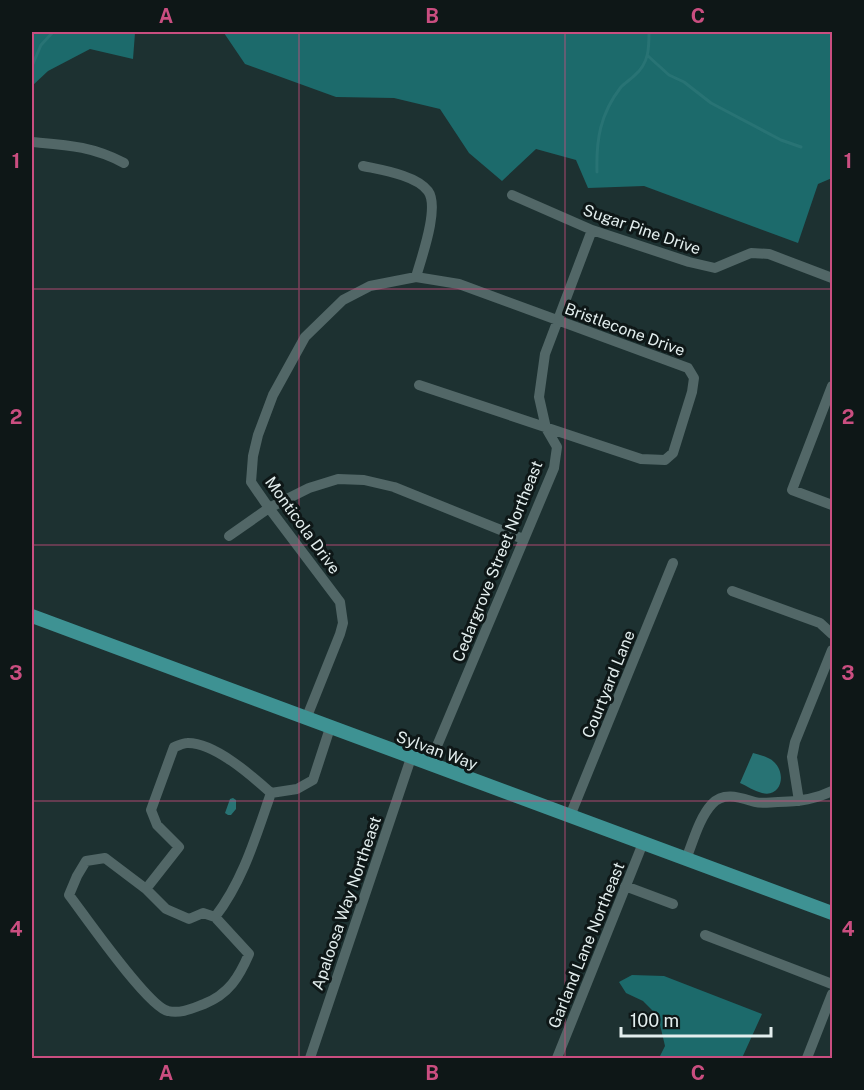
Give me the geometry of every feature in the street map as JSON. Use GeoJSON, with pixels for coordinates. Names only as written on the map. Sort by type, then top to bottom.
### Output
{"type":"FeatureCollection","features":[{"type":"Feature","properties":{"kind":"main road","name":"Sylvan Way"},"geometry":{"type":"LineString","coordinates":[[32,616],[832,913]]}},
{"type":"Feature","properties":{"kind":"street"},"geometry":{"type":"LineString","coordinates":[[32,142],[94,149],[124,163]]}},
{"type":"Feature","properties":{"kind":"street"},"geometry":{"type":"LineString","coordinates":[[363,166],[390,172],[416,182],[429,192],[432,207],[416,277]]}},
{"type":"Feature","properties":{"kind":"street","name":"Sugar Pine Drive"},"geometry":{"type":"LineString","coordinates":[[512,195],[592,230],[715,268],[750,253],[769,254],[832,278]]}},
{"type":"Feature","properties":{"kind":"street","name":"Cedargrove Street Northeast"},"geometry":{"type":"LineString","coordinates":[[429,765],[522,539],[554,468],[557,447],[546,428],[539,397],[545,354],[592,230]]}},
{"type":"Feature","properties":{"kind":"street","name":"Bristlecone Drive"},"geometry":{"type":"LineString","coordinates":[[416,277],[459,284],[688,368],[694,378],[692,392],[673,453],[664,460],[640,459],[419,385]]}},
{"type":"Feature","properties":{"kind":"street","name":"Monticola Drive"},"geometry":{"type":"LineString","coordinates":[[306,719],[340,634],[343,623],[342,611],[334,592],[269,508],[252,482],[253,456],[258,435],[273,395],[305,337],[343,300],[370,286],[416,277]]}},
{"type":"Feature","properties":{"kind":"street"},"geometry":{"type":"LineString","coordinates":[[832,386],[792,490],[832,505]]}},
{"type":"Feature","properties":{"kind":"street"},"geometry":{"type":"LineString","coordinates":[[229,536],[269,508],[309,488],[338,479],[364,480],[394,487],[522,539]]}},
{"type":"Feature","properties":{"kind":"street","name":"Courtyard Lane"},"geometry":{"type":"LineString","coordinates":[[570,816],[673,563]]}},
{"type":"Feature","properties":{"kind":"street"},"geometry":{"type":"LineString","coordinates":[[732,591],[820,623],[832,634]]}},
{"type":"Feature","properties":{"kind":"street"},"geometry":{"type":"LineString","coordinates":[[799,801],[792,757],[795,742],[832,650]]}},
{"type":"Feature","properties":{"kind":"street"},"geometry":{"type":"LineString","coordinates":[[271,793],[297,789],[313,780],[330,728]]}},
{"type":"Feature","properties":{"kind":"street"},"geometry":{"type":"LineString","coordinates":[[146,889],[179,847],[157,825],[151,810],[174,747],[187,743],[206,747],[246,770],[271,793]]}},
{"type":"Feature","properties":{"kind":"street","name":"Apaloosa Way Northeast"},"geometry":{"type":"LineString","coordinates":[[310,1059],[411,758]]}},
{"type":"Feature","properties":{"kind":"street"},"geometry":{"type":"LineString","coordinates":[[686,859],[707,811],[714,802],[728,796],[740,796],[757,802],[799,801],[819,797],[832,791]]}},
{"type":"Feature","properties":{"kind":"street"},"geometry":{"type":"LineString","coordinates":[[215,917],[225,904],[245,864],[271,793]]}},
{"type":"Feature","properties":{"kind":"street","name":"Garland Lane Northeast"},"geometry":{"type":"LineString","coordinates":[[557,1059],[643,843]]}},
{"type":"Feature","properties":{"kind":"street"},"geometry":{"type":"LineString","coordinates":[[105,858],[146,889],[166,909],[189,918],[203,913],[215,917],[249,954],[239,977],[229,990],[210,1002],[184,1011],[167,1011],[134,980],[69,895],[86,861],[105,858]]}},
{"type":"Feature","properties":{"kind":"street"},"geometry":{"type":"LineString","coordinates":[[626,886],[673,904]]}},
{"type":"Feature","properties":{"kind":"street"},"geometry":{"type":"LineString","coordinates":[[705,935],[832,984]]}},
{"type":"Feature","properties":{"kind":"street"},"geometry":{"type":"LineString","coordinates":[[807,1059],[832,994]]}},
{"type":"Feature","properties":{"kind":"shaded area"},"geometry":{"type":"Polygon","coordinates":[[[32,32],[832,32],[832,178],[818,184],[798,243],[644,186],[588,188],[576,160],[536,149],[502,181],[469,153],[440,109],[394,98],[336,97],[245,64],[224,33],[135,33],[133,59],[90,49],[48,71],[32,86],[32,32]]]}},
{"type":"Feature","properties":{"kind":"shaded area"},"geometry":{"type":"Polygon","coordinates":[[[753,753],[770,759],[778,767],[781,778],[778,789],[774,792],[762,793],[740,783],[753,753]]]}},
{"type":"Feature","properties":{"kind":"shaded area"},"geometry":{"type":"Polygon","coordinates":[[[230,799],[236,800],[236,809],[228,815],[225,813],[230,799]]]}},
{"type":"Feature","properties":{"kind":"shaded area"},"geometry":{"type":"Polygon","coordinates":[[[632,975],[664,976],[762,1014],[742,1058],[659,1058],[665,1046],[658,1016],[643,1001],[626,993],[619,982],[632,975]]]}},
{"type":"Feature","properties":{"kind":"waterway"},"geometry":{"type":"LineString","coordinates":[[32,66],[41,45],[53,32]]}},
{"type":"Feature","properties":{"kind":"waterway"},"geometry":{"type":"LineString","coordinates":[[597,172],[597,149],[604,117],[621,87],[640,70],[646,60],[649,32]]}},
{"type":"Feature","properties":{"kind":"waterway"},"geometry":{"type":"LineString","coordinates":[[648,56],[669,75],[684,82],[711,103],[781,140],[801,147]]}}]}
